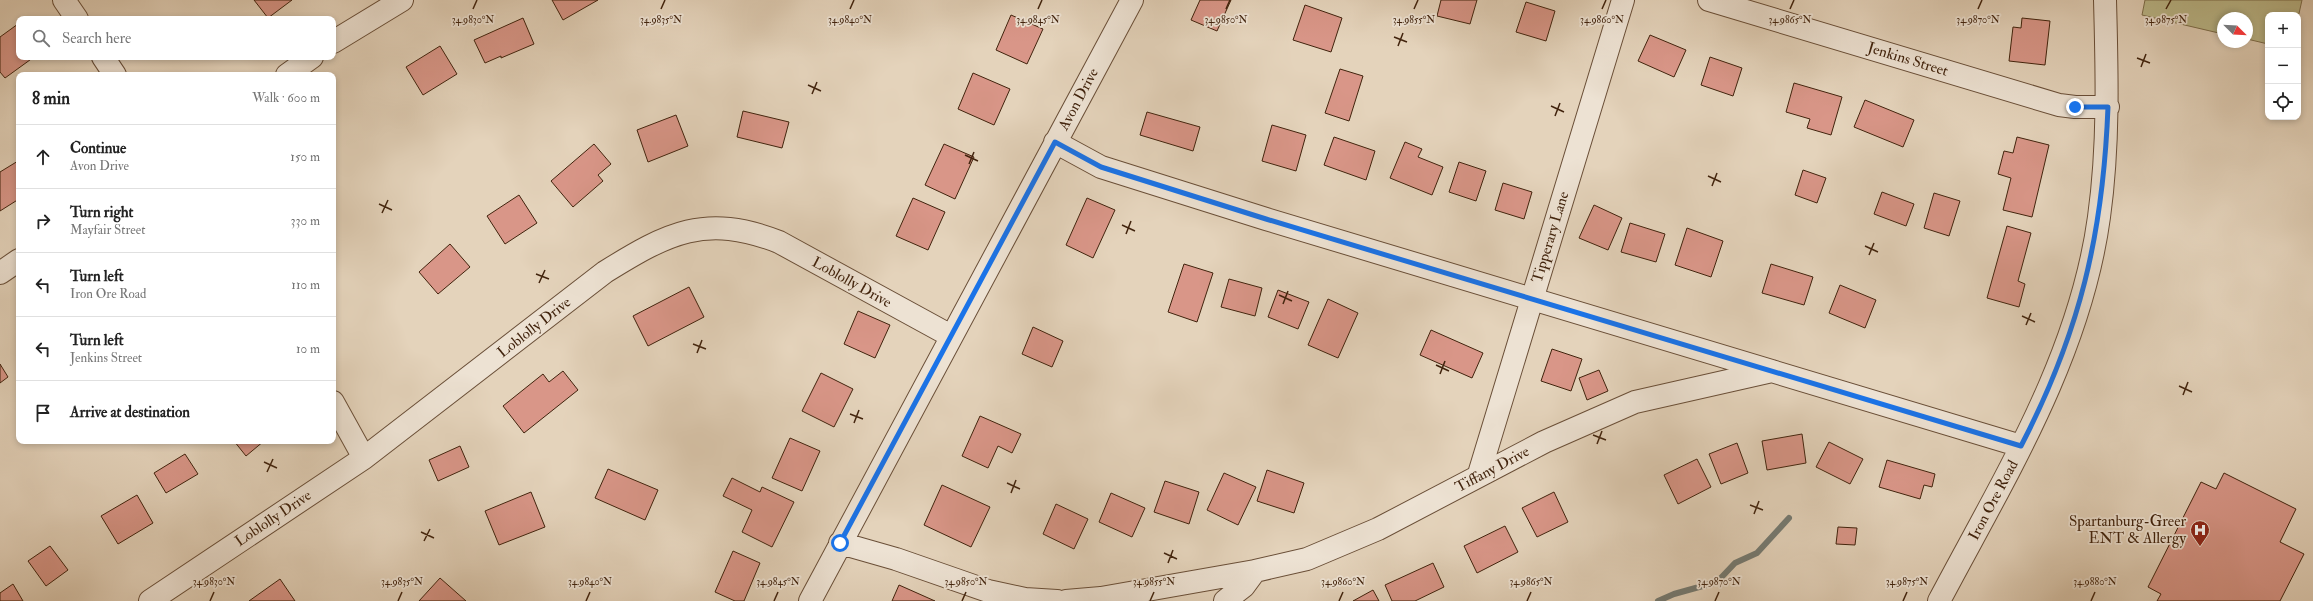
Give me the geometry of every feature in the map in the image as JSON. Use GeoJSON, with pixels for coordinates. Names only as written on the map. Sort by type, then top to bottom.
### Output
{"type":"FeatureCollection","features":[{"type":"Feature","properties":{"kind":"street"},"geometry":{"type":"LineString","coordinates":[[64,0],[75,16]]}},
{"type":"Feature","properties":{"kind":"street"},"geometry":{"type":"LineString","coordinates":[[336,40],[402,0]]}},
{"type":"Feature","properties":{"kind":"street","name":"Avon Drive"},"geometry":{"type":"LineString","coordinates":[[810,601],[1132,0]]}},
{"type":"Feature","properties":{"kind":"street","name":"Tipperary Lane"},"geometry":{"type":"LineString","coordinates":[[1479,474],[1622,0]]}},
{"type":"Feature","properties":{"kind":"street","name":"Jenkins Street"},"geometry":{"type":"LineString","coordinates":[[1709,0],[2059,105],[2092,108],[2108,107]]}},
{"type":"Feature","properties":{"kind":"street","name":"Iron Ore Road"},"geometry":{"type":"LineString","coordinates":[[1939,601],[2021,446],[2063,357],[2088,273],[2099,218],[2106,163],[2108,107],[2105,0]]}},
{"type":"Feature","properties":{"kind":"street"},"geometry":{"type":"LineString","coordinates":[[105,60],[113,72]]}},
{"type":"Feature","properties":{"kind":"street"},"geometry":{"type":"LineString","coordinates":[[292,72],[308,60]]}},
{"type":"Feature","properties":{"kind":"street"},"geometry":{"type":"LineString","coordinates":[[1055,142],[1101,167],[1266,219],[1775,370],[2021,446]]}},
{"type":"Feature","properties":{"kind":"street","name":"Loblolly Drive"},"geometry":{"type":"LineString","coordinates":[[150,601],[364,458],[605,272],[639,251],[675,234],[701,228],[728,227],[754,232],[779,242],[951,336]]}},
{"type":"Feature","properties":{"kind":"street"},"geometry":{"type":"LineString","coordinates":[[0,273],[16,262]]}},
{"type":"Feature","properties":{"kind":"street","name":"Tiffany Drive"},"geometry":{"type":"LineString","coordinates":[[1066,601],[1101,598],[1255,571],[1307,559],[1378,529],[1479,474],[1544,442],[1635,402],[1775,370]]}},
{"type":"Feature","properties":{"kind":"street"},"geometry":{"type":"LineString","coordinates":[[336,407],[364,458]]}},
{"type":"Feature","properties":{"kind":"street"},"geometry":{"type":"LineString","coordinates":[[840,543],[896,559],[988,591],[1025,599],[1057,601]]}},
{"type":"Feature","properties":{"kind":"street"},"geometry":{"type":"LineString","coordinates":[[1225,601],[1244,586],[1255,571]]}},
{"type":"Feature","properties":{"kind":"shaded area"},"geometry":{"type":"Polygon","coordinates":[[[2145,0],[2302,0],[2299,12],[2265,12],[2265,43],[2253,40],[2253,12],[2217,12],[2217,33],[2142,15],[2145,0]]]}},
{"type":"Feature","properties":{"kind":"building"},"geometry":{"type":"Polygon","coordinates":[[[254,0],[292,0],[271,16],[266,16],[254,0]]]}},
{"type":"Feature","properties":{"kind":"building"},"geometry":{"type":"Polygon","coordinates":[[[552,0],[598,0],[563,20],[552,0]]]}},
{"type":"Feature","properties":{"kind":"building"},"geometry":{"type":"Polygon","coordinates":[[[1200,0],[1231,0],[1217,31],[1191,20],[1200,0]]]}},
{"type":"Feature","properties":{"kind":"building"},"geometry":{"type":"Polygon","coordinates":[[[1441,0],[1477,0],[1470,24],[1437,16],[1441,0]]]}},
{"type":"Feature","properties":{"kind":"building"},"geometry":{"type":"Polygon","coordinates":[[[1526,2],[1555,11],[1546,41],[1516,32],[1526,2]]]}},
{"type":"Feature","properties":{"kind":"building"},"geometry":{"type":"Polygon","coordinates":[[[1305,5],[1342,18],[1331,52],[1293,40],[1305,5]]]}},
{"type":"Feature","properties":{"kind":"building"},"geometry":{"type":"Polygon","coordinates":[[[1011,15],[1043,29],[1027,64],[996,50],[1011,15]]]}},
{"type":"Feature","properties":{"kind":"building"},"geometry":{"type":"Polygon","coordinates":[[[523,18],[534,44],[485,63],[474,40],[523,18]]]}},
{"type":"Feature","properties":{"kind":"building"},"geometry":{"type":"Polygon","coordinates":[[[2022,18],[2050,21],[2045,65],[2009,61],[2013,27],[2021,28],[2022,18]]]}},
{"type":"Feature","properties":{"kind":"building"},"geometry":{"type":"Polygon","coordinates":[[[16,25],[16,60],[30,60],[5,78],[0,72],[0,37],[16,25]]]}},
{"type":"Feature","properties":{"kind":"building"},"geometry":{"type":"Polygon","coordinates":[[[1650,35],[1686,50],[1674,77],[1638,61],[1650,35]]]}},
{"type":"Feature","properties":{"kind":"building"},"geometry":{"type":"Polygon","coordinates":[[[440,46],[457,74],[423,95],[406,67],[440,46]]]}},
{"type":"Feature","properties":{"kind":"building"},"geometry":{"type":"Polygon","coordinates":[[[1710,57],[1742,68],[1733,96],[1701,85],[1710,57]]]}},
{"type":"Feature","properties":{"kind":"building"},"geometry":{"type":"Polygon","coordinates":[[[1340,69],[1363,76],[1349,121],[1325,113],[1340,69]]]}},
{"type":"Feature","properties":{"kind":"building"},"geometry":{"type":"Polygon","coordinates":[[[973,73],[1010,89],[994,125],[958,109],[973,73]]]}},
{"type":"Feature","properties":{"kind":"building"},"geometry":{"type":"Polygon","coordinates":[[[1794,83],[1842,97],[1831,135],[1807,128],[1810,119],[1786,112],[1794,83]]]}},
{"type":"Feature","properties":{"kind":"building"},"geometry":{"type":"Polygon","coordinates":[[[1865,100],[1914,120],[1903,147],[1854,127],[1865,100]]]}},
{"type":"Feature","properties":{"kind":"building"},"geometry":{"type":"Polygon","coordinates":[[[743,111],[789,122],[782,148],[737,137],[743,111]]]}},
{"type":"Feature","properties":{"kind":"building"},"geometry":{"type":"Polygon","coordinates":[[[1147,112],[1200,127],[1193,151],[1140,135],[1147,112]]]}},
{"type":"Feature","properties":{"kind":"building"},"geometry":{"type":"Polygon","coordinates":[[[676,115],[688,146],[648,162],[637,130],[676,115]]]}},
{"type":"Feature","properties":{"kind":"building"},"geometry":{"type":"Polygon","coordinates":[[[1272,125],[1306,135],[1296,171],[1262,161],[1272,125]]]}},
{"type":"Feature","properties":{"kind":"building"},"geometry":{"type":"Polygon","coordinates":[[[1334,137],[1375,151],[1366,180],[1324,165],[1334,137]]]}},
{"type":"Feature","properties":{"kind":"building"},"geometry":{"type":"Polygon","coordinates":[[[2017,137],[2049,145],[2032,217],[2003,210],[2011,178],[1998,174],[2004,151],[2013,153],[2017,137]]]}},
{"type":"Feature","properties":{"kind":"building"},"geometry":{"type":"Polygon","coordinates":[[[1405,142],[1422,149],[1418,157],[1443,167],[1432,195],[1390,178],[1405,142]]]}},
{"type":"Feature","properties":{"kind":"building"},"geometry":{"type":"Polygon","coordinates":[[[594,144],[611,164],[598,175],[603,181],[573,207],[551,181],[594,144]]]}},
{"type":"Feature","properties":{"kind":"building"},"geometry":{"type":"Polygon","coordinates":[[[944,144],[974,157],[955,199],[925,185],[944,144]]]}},
{"type":"Feature","properties":{"kind":"building"},"geometry":{"type":"Polygon","coordinates":[[[16,162],[16,201],[0,211],[0,172],[16,162]]]}},
{"type":"Feature","properties":{"kind":"building"},"geometry":{"type":"Polygon","coordinates":[[[1459,162],[1486,171],[1476,201],[1449,192],[1459,162]]]}},
{"type":"Feature","properties":{"kind":"building"},"geometry":{"type":"Polygon","coordinates":[[[1803,170],[1826,178],[1817,203],[1795,195],[1803,170]]]}},
{"type":"Feature","properties":{"kind":"building"},"geometry":{"type":"Polygon","coordinates":[[[1503,183],[1532,192],[1524,219],[1495,210],[1503,183]]]}},
{"type":"Feature","properties":{"kind":"building"},"geometry":{"type":"Polygon","coordinates":[[[1882,192],[1914,204],[1906,226],[1874,214],[1882,192]]]}},
{"type":"Feature","properties":{"kind":"building"},"geometry":{"type":"Polygon","coordinates":[[[1934,193],[1960,201],[1949,236],[1924,228],[1934,193]]]}},
{"type":"Feature","properties":{"kind":"building"},"geometry":{"type":"Polygon","coordinates":[[[519,195],[537,223],[505,244],[487,216],[519,195]]]}},
{"type":"Feature","properties":{"kind":"building"},"geometry":{"type":"Polygon","coordinates":[[[913,198],[945,212],[928,250],[896,236],[913,198]]]}},
{"type":"Feature","properties":{"kind":"building"},"geometry":{"type":"Polygon","coordinates":[[[1087,198],[1115,210],[1093,258],[1066,245],[1087,198]]]}},
{"type":"Feature","properties":{"kind":"building"},"geometry":{"type":"Polygon","coordinates":[[[1594,205],[1622,218],[1608,250],[1579,238],[1594,205]]]}},
{"type":"Feature","properties":{"kind":"building"},"geometry":{"type":"Polygon","coordinates":[[[1630,223],[1665,234],[1656,262],[1621,252],[1630,223]]]}},
{"type":"Feature","properties":{"kind":"building"},"geometry":{"type":"Polygon","coordinates":[[[2007,226],[2031,233],[2018,281],[2025,284],[2019,307],[1987,298],[2007,226]]]}},
{"type":"Feature","properties":{"kind":"building"},"geometry":{"type":"Polygon","coordinates":[[[1687,228],[1723,241],[1711,277],[1675,265],[1687,228]]]}},
{"type":"Feature","properties":{"kind":"building"},"geometry":{"type":"Polygon","coordinates":[[[450,244],[470,267],[438,294],[419,272],[450,244]]]}},
{"type":"Feature","properties":{"kind":"building"},"geometry":{"type":"Polygon","coordinates":[[[1184,264],[1213,273],[1197,322],[1168,312],[1184,264]]]}},
{"type":"Feature","properties":{"kind":"building"},"geometry":{"type":"Polygon","coordinates":[[[1771,264],[1813,277],[1804,305],[1762,293],[1771,264]]]}},
{"type":"Feature","properties":{"kind":"building"},"geometry":{"type":"Polygon","coordinates":[[[1229,279],[1262,288],[1255,316],[1221,307],[1229,279]]]}},
{"type":"Feature","properties":{"kind":"building"},"geometry":{"type":"Polygon","coordinates":[[[1840,285],[1876,300],[1865,328],[1829,313],[1840,285]]]}},
{"type":"Feature","properties":{"kind":"building"},"geometry":{"type":"Polygon","coordinates":[[[689,287],[704,317],[648,346],[633,316],[689,287]]]}},
{"type":"Feature","properties":{"kind":"building"},"geometry":{"type":"Polygon","coordinates":[[[1278,290],[1309,302],[1298,329],[1268,317],[1278,290]]]}},
{"type":"Feature","properties":{"kind":"building"},"geometry":{"type":"Polygon","coordinates":[[[1328,299],[1358,313],[1338,358],[1308,345],[1328,299]]]}},
{"type":"Feature","properties":{"kind":"building"},"geometry":{"type":"Polygon","coordinates":[[[858,311],[890,325],[875,358],[844,344],[858,311]]]}},
{"type":"Feature","properties":{"kind":"building"},"geometry":{"type":"Polygon","coordinates":[[[1033,327],[1063,341],[1052,367],[1022,354],[1033,327]]]}},
{"type":"Feature","properties":{"kind":"building"},"geometry":{"type":"Polygon","coordinates":[[[1431,330],[1483,353],[1472,378],[1420,355],[1431,330]]]}},
{"type":"Feature","properties":{"kind":"building"},"geometry":{"type":"Polygon","coordinates":[[[1552,349],[1582,359],[1571,391],[1541,381],[1552,349]]]}},
{"type":"Feature","properties":{"kind":"building"},"geometry":{"type":"Polygon","coordinates":[[[0,364],[8,377],[0,383],[0,364]]]}},
{"type":"Feature","properties":{"kind":"building"},"geometry":{"type":"Polygon","coordinates":[[[1599,370],[1608,391],[1587,400],[1579,378],[1599,370]]]}},
{"type":"Feature","properties":{"kind":"building"},"geometry":{"type":"Polygon","coordinates":[[[563,371],[578,390],[524,433],[503,406],[543,374],[549,382],[563,371]]]}},
{"type":"Feature","properties":{"kind":"building"},"geometry":{"type":"Polygon","coordinates":[[[821,373],[853,389],[834,427],[802,411],[821,373]]]}},
{"type":"Feature","properties":{"kind":"building"},"geometry":{"type":"Polygon","coordinates":[[[980,416],[1021,434],[1012,453],[998,446],[988,468],[962,456],[980,416]]]}},
{"type":"Feature","properties":{"kind":"building"},"geometry":{"type":"Polygon","coordinates":[[[1802,434],[1806,463],[1767,470],[1762,441],[1802,434]]]}},
{"type":"Feature","properties":{"kind":"building"},"geometry":{"type":"Polygon","coordinates":[[[790,438],[820,451],[802,491],[772,478],[790,438]]]}},
{"type":"Feature","properties":{"kind":"building"},"geometry":{"type":"Polygon","coordinates":[[[1829,442],[1863,459],[1850,484],[1816,467],[1829,442]]]}},
{"type":"Feature","properties":{"kind":"building"},"geometry":{"type":"Polygon","coordinates":[[[1737,443],[1748,473],[1721,484],[1709,454],[1737,443]]]}},
{"type":"Feature","properties":{"kind":"building"},"geometry":{"type":"Polygon","coordinates":[[[236,444],[260,444],[246,456],[236,444]]]}},
{"type":"Feature","properties":{"kind":"building"},"geometry":{"type":"Polygon","coordinates":[[[460,446],[469,467],[438,481],[429,460],[460,446]]]}},
{"type":"Feature","properties":{"kind":"building"},"geometry":{"type":"Polygon","coordinates":[[[185,454],[198,474],[166,493],[154,473],[185,454]]]}},
{"type":"Feature","properties":{"kind":"building"},"geometry":{"type":"Polygon","coordinates":[[[1697,459],[1711,487],[1678,504],[1664,475],[1697,459]]]}},
{"type":"Feature","properties":{"kind":"building"},"geometry":{"type":"Polygon","coordinates":[[[1887,460],[1935,474],[1932,487],[1924,485],[1920,499],[1879,487],[1887,460]]]}},
{"type":"Feature","properties":{"kind":"building"},"geometry":{"type":"Polygon","coordinates":[[[608,469],[658,490],[645,520],[595,498],[608,469]]]}},
{"type":"Feature","properties":{"kind":"building"},"geometry":{"type":"Polygon","coordinates":[[[1267,470],[1304,483],[1294,513],[1257,501],[1267,470]]]}},
{"type":"Feature","properties":{"kind":"building"},"geometry":{"type":"Polygon","coordinates":[[[1224,473],[1256,487],[1238,525],[1207,510],[1224,473]]]}},
{"type":"Feature","properties":{"kind":"building"},"geometry":{"type":"Polygon","coordinates":[[[2224,473],[2296,509],[2280,542],[2304,554],[2280,601],[2157,601],[2161,594],[2148,587],[2201,482],[2216,489],[2224,473]]]}},
{"type":"Feature","properties":{"kind":"building"},"geometry":{"type":"Polygon","coordinates":[[[732,478],[760,492],[762,487],[794,502],[772,547],[742,532],[752,510],[723,496],[732,478]]]}},
{"type":"Feature","properties":{"kind":"building"},"geometry":{"type":"Polygon","coordinates":[[[1165,481],[1199,492],[1189,524],[1154,512],[1165,481]]]}},
{"type":"Feature","properties":{"kind":"building"},"geometry":{"type":"Polygon","coordinates":[[[942,485],[990,507],[971,547],[924,525],[942,485]]]}},
{"type":"Feature","properties":{"kind":"building"},"geometry":{"type":"Polygon","coordinates":[[[531,492],[545,527],[499,545],[485,511],[531,492]]]}},
{"type":"Feature","properties":{"kind":"building"},"geometry":{"type":"Polygon","coordinates":[[[1554,492],[1568,522],[1537,537],[1522,508],[1554,492]]]}},
{"type":"Feature","properties":{"kind":"building"},"geometry":{"type":"Polygon","coordinates":[[[1111,493],[1145,508],[1132,537],[1099,522],[1111,493]]]}},
{"type":"Feature","properties":{"kind":"building"},"geometry":{"type":"Polygon","coordinates":[[[137,495],[153,523],[118,544],[101,516],[137,495]]]}},
{"type":"Feature","properties":{"kind":"building"},"geometry":{"type":"Polygon","coordinates":[[[1056,504],[1088,519],[1074,549],[1043,534],[1056,504]]]}},
{"type":"Feature","properties":{"kind":"building"},"geometry":{"type":"Polygon","coordinates":[[[1505,526],[1518,552],[1477,573],[1464,546],[1505,526]]]}},
{"type":"Feature","properties":{"kind":"building"},"geometry":{"type":"Polygon","coordinates":[[[1838,527],[1857,528],[1855,545],[1836,544],[1838,527]]]}},
{"type":"Feature","properties":{"kind":"building"},"geometry":{"type":"Polygon","coordinates":[[[50,546],[68,570],[46,586],[28,561],[50,546]]]}},
{"type":"Feature","properties":{"kind":"building"},"geometry":{"type":"Polygon","coordinates":[[[733,551],[760,563],[744,601],[735,601],[715,592],[733,551]]]}},
{"type":"Feature","properties":{"kind":"building"},"geometry":{"type":"Polygon","coordinates":[[[1433,563],[1444,587],[1415,601],[1392,601],[1385,585],[1433,563]]]}},
{"type":"Feature","properties":{"kind":"building"},"geometry":{"type":"Polygon","coordinates":[[[440,578],[466,601],[419,601],[440,578]]]}},
{"type":"Feature","properties":{"kind":"building"},"geometry":{"type":"Polygon","coordinates":[[[280,579],[295,601],[249,601],[280,579]]]}},
{"type":"Feature","properties":{"kind":"building"},"geometry":{"type":"Polygon","coordinates":[[[13,584],[23,601],[0,601],[0,593],[13,584]]]}},
{"type":"Feature","properties":{"kind":"building"},"geometry":{"type":"Polygon","coordinates":[[[899,585],[935,601],[892,601],[899,585]]]}},
{"type":"Feature","properties":{"kind":"building"},"geometry":{"type":"Polygon","coordinates":[[[1373,590],[1379,601],[1353,601],[1373,590]]]}},
{"type":"Feature","properties":{"kind":"waterway"},"geometry":{"type":"LineString","coordinates":[[1658,601],[1674,594],[1717,582],[1735,563],[1757,553],[1789,518]]}},
{"type":"Feature","properties":{"kind":"place","name":"Spartanburg-Greer ENT & Allergy"},"geometry":{"type":"Point","coordinates":[2200,547]}},
{"type":"Feature","properties":{"kind":"route"},"geometry":{"type":"LineString","coordinates":[[840,543],[1055,142],[1089,162],[1101,167],[1266,219],[1775,370],[2021,446],[2037,415],[2063,357],[2088,273],[2099,218],[2106,163],[2108,107],[2075,107]]}}]}
